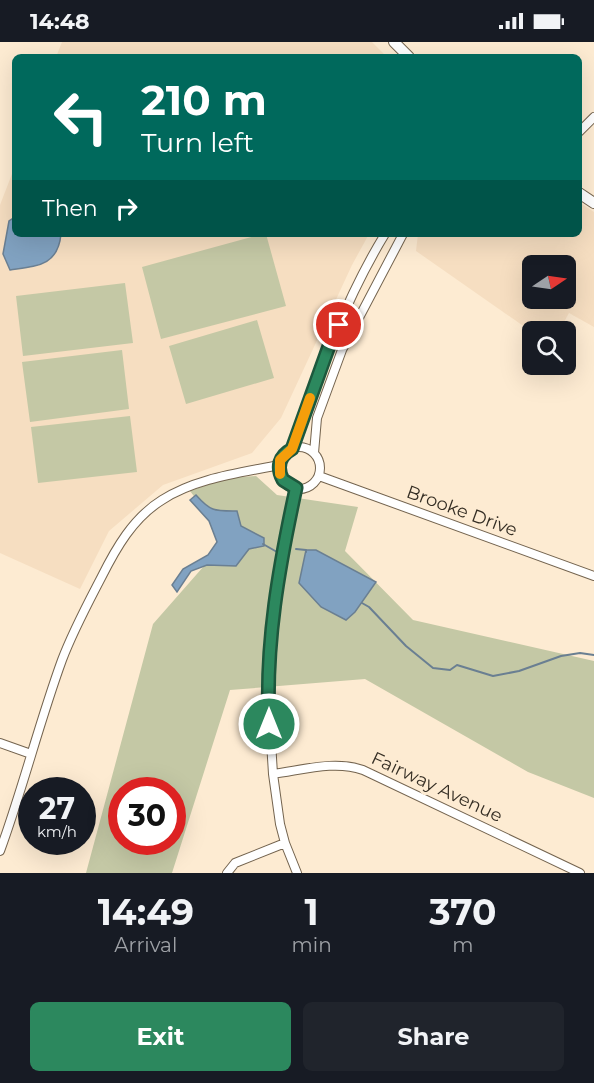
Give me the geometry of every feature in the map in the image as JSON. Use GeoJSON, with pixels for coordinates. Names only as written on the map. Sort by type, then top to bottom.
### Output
{"type":"FeatureCollection","features":[{"type":"Feature","properties":{"kind":"street"},"geometry":{"type":"LineString","coordinates":[[394,42],[406,54]]}},
{"type":"Feature","properties":{"kind":"street"},"geometry":{"type":"LineString","coordinates":[[582,129],[594,117]]}},
{"type":"Feature","properties":{"kind":"street"},"geometry":{"type":"LineString","coordinates":[[292,449],[329,346],[383,237]]}},
{"type":"Feature","properties":{"kind":"street"},"geometry":{"type":"LineString","coordinates":[[314,453],[317,418],[342,350],[401,237]]}},
{"type":"Feature","properties":{"kind":"street"},"geometry":{"type":"LineString","coordinates":[[303,447],[314,453],[320,463],[319,476],[310,486],[296,488],[283,480],[279,465],[283,455],[292,449],[303,447]]}},
{"type":"Feature","properties":{"kind":"street"},"geometry":{"type":"LineString","coordinates":[[0,851],[18,802],[62,660],[84,609],[110,558],[139,518],[165,498],[197,483],[279,465]]}},
{"type":"Feature","properties":{"kind":"street","name":"Brooke Drive"},"geometry":{"type":"LineString","coordinates":[[319,476],[594,576]]}},
{"type":"Feature","properties":{"kind":"street"},"geometry":{"type":"LineString","coordinates":[[296,488],[274,604],[270,641],[268,709],[277,808],[285,843],[297,873]]}},
{"type":"Feature","properties":{"kind":"street"},"geometry":{"type":"LineString","coordinates":[[0,743],[32,754]]}},
{"type":"Feature","properties":{"kind":"street","name":"Fairway Avenue"},"geometry":{"type":"LineString","coordinates":[[273,774],[333,765],[350,765],[580,873]]}},
{"type":"Feature","properties":{"kind":"street"},"geometry":{"type":"LineString","coordinates":[[227,873],[235,863],[285,843]]}},
{"type":"Feature","properties":{"kind":"shaded area"},"geometry":{"type":"Polygon","coordinates":[[[62,42],[372,42],[384,54],[57,54],[62,42]]]}},
{"type":"Feature","properties":{"kind":"shaded area"},"geometry":{"type":"Polygon","coordinates":[[[12,174],[12,237],[367,237],[352,265],[281,418],[252,453],[163,485],[109,531],[80,589],[0,553],[0,205],[12,174]]]}},
{"type":"Feature","properties":{"kind":"shaded area"},"geometry":{"type":"Polygon","coordinates":[[[582,204],[594,212],[594,327],[569,313],[565,321],[522,321],[522,325],[416,251],[418,237],[582,237],[582,204]]]}},
{"type":"Feature","properties":{"kind":"green space"},"geometry":{"type":"Polygon","coordinates":[[[251,237],[267,237],[286,306],[161,339],[142,267],[251,237]]]}},
{"type":"Feature","properties":{"kind":"green space"},"geometry":{"type":"Polygon","coordinates":[[[125,283],[133,343],[23,356],[16,296],[125,283]]]}},
{"type":"Feature","properties":{"kind":"green space"},"geometry":{"type":"Polygon","coordinates":[[[257,320],[274,378],[186,404],[169,346],[257,320]]]}},
{"type":"Feature","properties":{"kind":"green space"},"geometry":{"type":"Polygon","coordinates":[[[122,350],[129,409],[30,422],[22,362],[122,350]]]}},
{"type":"Feature","properties":{"kind":"green space"},"geometry":{"type":"Polygon","coordinates":[[[130,416],[137,472],[38,483],[31,427],[130,416]]]}},
{"type":"Feature","properties":{"kind":"green space"},"geometry":{"type":"Polygon","coordinates":[[[256,476],[277,495],[358,507],[345,551],[413,620],[594,661],[594,798],[528,772],[365,679],[230,690],[186,829],[186,777],[112,777],[153,624],[218,550],[220,530],[190,491],[226,478],[256,476]]]}},
{"type":"Feature","properties":{"kind":"green space"},"geometry":{"type":"Polygon","coordinates":[[[108,791],[108,855],[178,855],[172,873],[86,873],[91,855],[96,855],[96,836],[108,791]]]}},
{"type":"Feature","properties":{"kind":"water"},"geometry":{"type":"Polygon","coordinates":[[[12,219],[12,237],[60,237],[56,253],[37,265],[10,270],[3,254],[9,221],[12,219]]]}},
{"type":"Feature","properties":{"kind":"water"},"geometry":{"type":"Polygon","coordinates":[[[196,495],[214,509],[237,511],[241,526],[264,538],[264,546],[249,549],[236,566],[207,565],[191,571],[177,592],[172,585],[183,569],[208,555],[217,542],[209,521],[190,500],[196,495]]]}},
{"type":"Feature","properties":{"kind":"water"},"geometry":{"type":"Polygon","coordinates":[[[306,550],[316,550],[376,582],[355,612],[346,620],[321,607],[299,583],[306,550]]]}},
{"type":"Feature","properties":{"kind":"waterway"},"geometry":{"type":"LineString","coordinates":[[263,544],[277,552]]}},
{"type":"Feature","properties":{"kind":"waterway"},"geometry":{"type":"LineString","coordinates":[[296,549],[306,550],[306,552]]}},
{"type":"Feature","properties":{"kind":"waterway"},"geometry":{"type":"LineString","coordinates":[[362,603],[369,607],[406,646],[433,668],[450,670],[457,665],[493,676],[519,671],[561,656],[580,653],[594,655]]}},
{"type":"Feature","properties":{"kind":"slow traffic"},"geometry":{"type":"LineString","coordinates":[[280,474],[280,460],[287,451],[292,449],[310,398]]}},
{"type":"Feature","properties":{"kind":"route"},"geometry":{"type":"LineString","coordinates":[[269,724],[270,641],[274,604],[296,488],[283,480],[279,465],[283,455],[292,449],[329,346],[339,325]]}}]}
